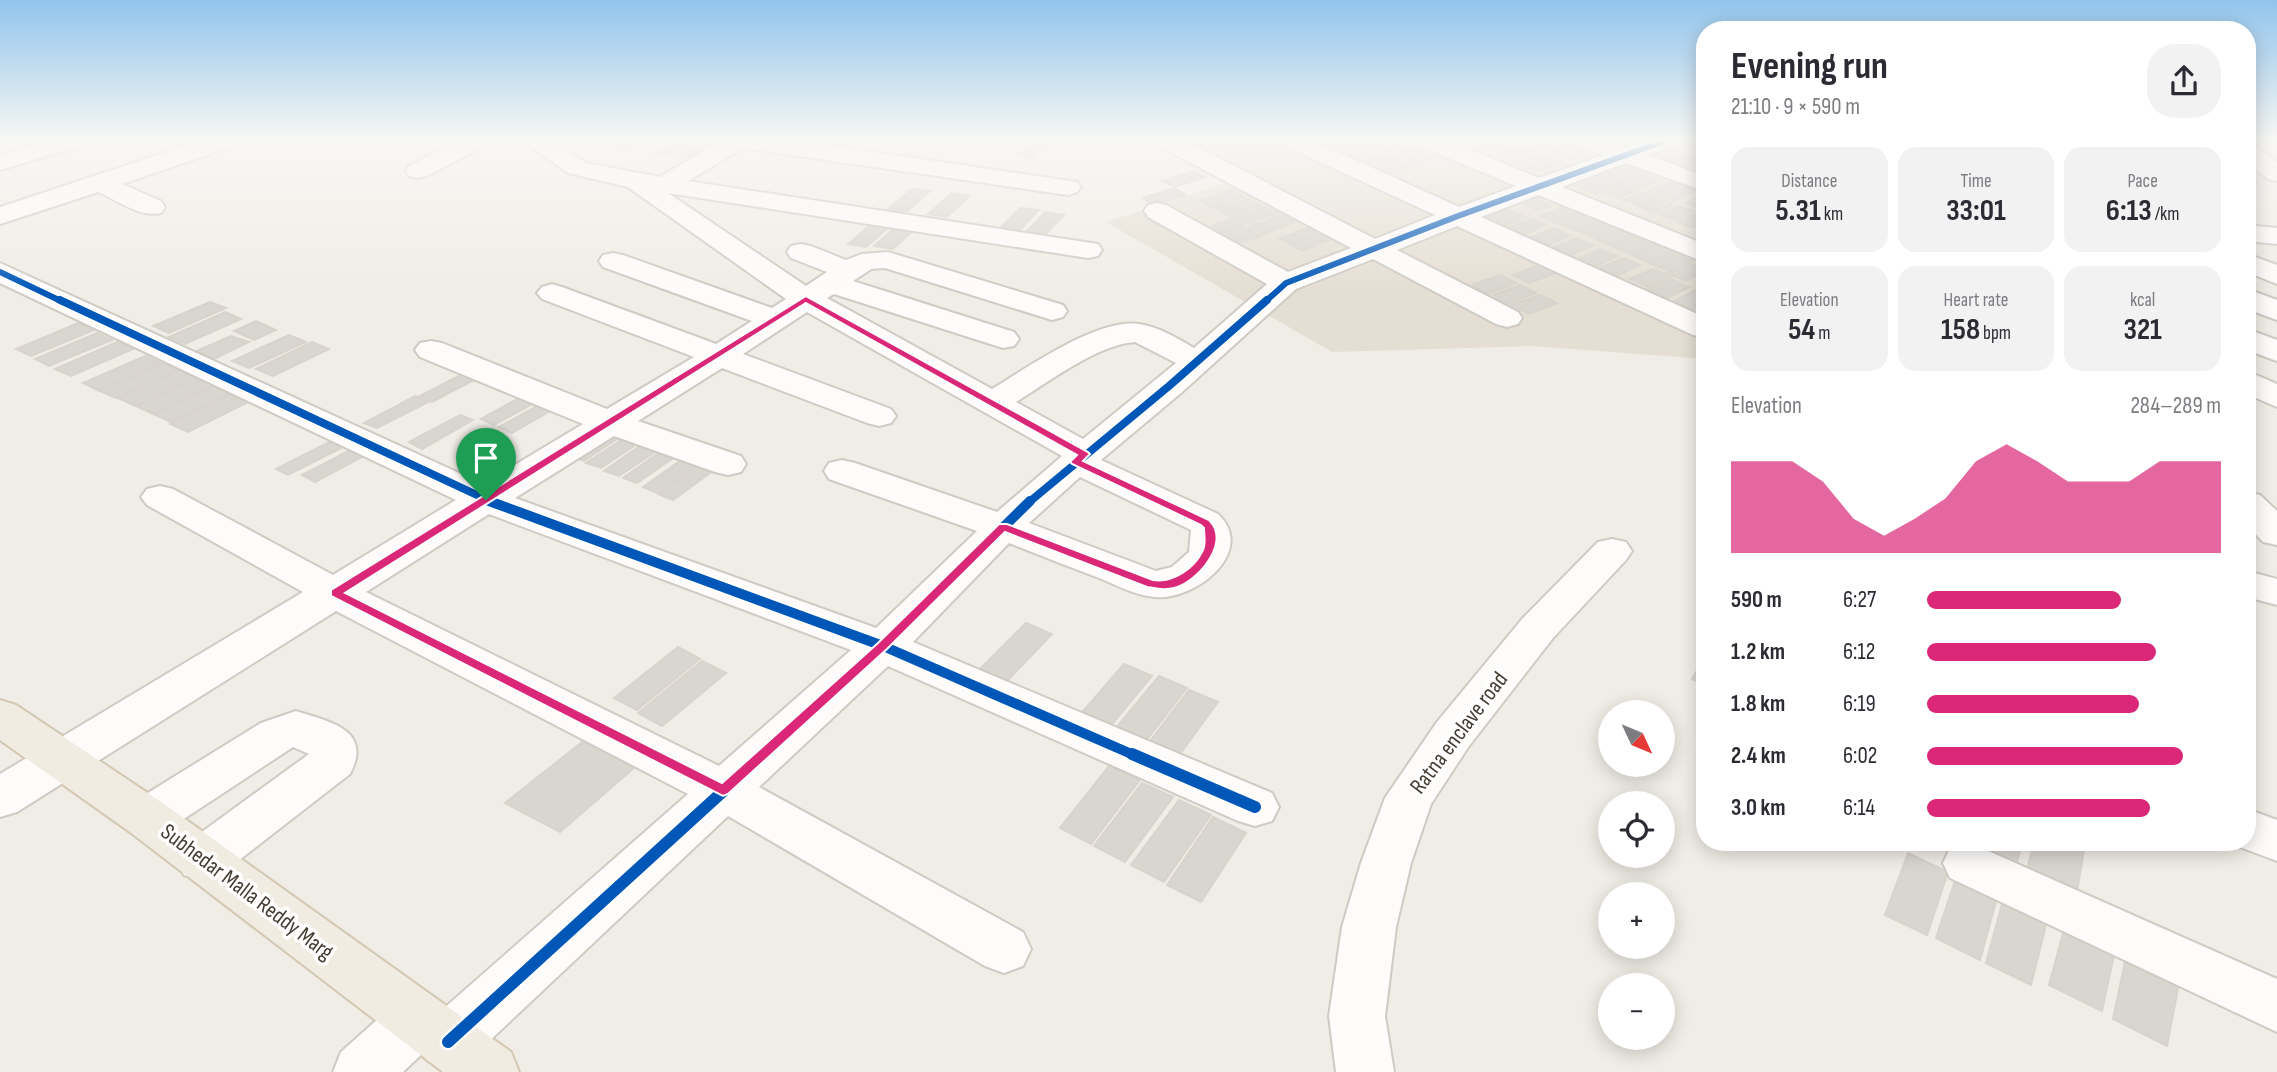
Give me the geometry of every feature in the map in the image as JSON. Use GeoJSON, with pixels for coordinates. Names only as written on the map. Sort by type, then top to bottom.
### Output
{"type":"FeatureCollection","features":[{"type":"Feature","properties":{"kind":"main road","name":"Subhedar Malla Reddy Marg"},"geometry":{"type":"LineString","coordinates":[[0,717],[147,818],[490,1072]]}},
{"type":"Feature","properties":{"kind":"street"},"geometry":{"type":"LineString","coordinates":[[0,216],[79,190]]}},
{"type":"Feature","properties":{"kind":"street"},"geometry":{"type":"LineString","coordinates":[[115,190],[152,207]]}},
{"type":"Feature","properties":{"kind":"street"},"geometry":{"type":"LineString","coordinates":[[651,190],[828,284],[1003,339]]}},
{"type":"Feature","properties":{"kind":"street"},"geometry":{"type":"LineString","coordinates":[[696,190],[1088,250]]}},
{"type":"Feature","properties":{"kind":"street"},"geometry":{"type":"LineString","coordinates":[[810,208],[834,190]]}},
{"type":"Feature","properties":{"kind":"street"},"geometry":{"type":"LineString","coordinates":[[1260,190],[1507,318]]}},
{"type":"Feature","properties":{"kind":"street"},"geometry":{"type":"LineString","coordinates":[[1401,190],[1696,324]]}},
{"type":"Feature","properties":{"kind":"street"},"geometry":{"type":"LineString","coordinates":[[362,1072],[433,1031],[723,790],[883,646],[1003,527],[1286,283],[1531,190]]}},
{"type":"Feature","properties":{"kind":"street"},"geometry":{"type":"LineString","coordinates":[[1547,190],[1696,251]]}},
{"type":"Feature","properties":{"kind":"street"},"geometry":{"type":"LineString","coordinates":[[2272,190],[2277,213]]}},
{"type":"Feature","properties":{"kind":"street"},"geometry":{"type":"LineString","coordinates":[[1157,211],[1286,283]]}},
{"type":"Feature","properties":{"kind":"street"},"geometry":{"type":"LineString","coordinates":[[2256,234],[2277,236]]}},
{"type":"Feature","properties":{"kind":"street"},"geometry":{"type":"LineString","coordinates":[[801,252],[881,341],[992,403],[1080,458],[1205,522],[1210,527],[1210,549],[1199,565],[1177,583],[1152,584],[1003,527],[842,471]]}},
{"type":"Feature","properties":{"kind":"street"},"geometry":{"type":"LineString","coordinates":[[0,798],[719,356],[862,262],[878,259],[1052,311]]}},
{"type":"Feature","properties":{"kind":"street"},"geometry":{"type":"LineString","coordinates":[[613,261],[776,319]]}},
{"type":"Feature","properties":{"kind":"street"},"geometry":{"type":"LineString","coordinates":[[2256,266],[2277,275]]}},
{"type":"Feature","properties":{"kind":"street"},"geometry":{"type":"LineString","coordinates":[[0,272],[9,279],[486,500],[883,646],[1255,807]]}},
{"type":"Feature","properties":{"kind":"street"},"geometry":{"type":"LineString","coordinates":[[881,341],[964,285]]}},
{"type":"Feature","properties":{"kind":"street"},"geometry":{"type":"LineString","coordinates":[[552,293],[878,416]]}},
{"type":"Feature","properties":{"kind":"street"},"geometry":{"type":"LineString","coordinates":[[2256,302],[2277,311]]}},
{"type":"Feature","properties":{"kind":"street"},"geometry":{"type":"LineString","coordinates":[[992,403],[1102,339],[1122,333],[1139,333],[1196,361]]}},
{"type":"Feature","properties":{"kind":"street"},"geometry":{"type":"LineString","coordinates":[[2256,342],[2277,352]]}},
{"type":"Feature","properties":{"kind":"street"},"geometry":{"type":"LineString","coordinates":[[431,350],[611,423],[727,464]]}},
{"type":"Feature","properties":{"kind":"street"},"geometry":{"type":"LineString","coordinates":[[2256,386],[2277,397]]}},
{"type":"Feature","properties":{"kind":"street"},"geometry":{"type":"LineString","coordinates":[[2256,396],[2277,397]]}},
{"type":"Feature","properties":{"kind":"street"},"geometry":{"type":"LineString","coordinates":[[160,497],[335,593],[723,790],[1004,949]]}},
{"type":"Feature","properties":{"kind":"street"},"geometry":{"type":"LineString","coordinates":[[2256,505],[2277,511]]}},
{"type":"Feature","properties":{"kind":"street"},"geometry":{"type":"LineString","coordinates":[[2256,512],[2277,533]]}},
{"type":"Feature","properties":{"kind":"street","name":"Ratna enclave road"},"geometry":{"type":"LineString","coordinates":[[1365,1072],[1357,1016],[1369,927],[1386,863],[1409,798],[1453,734],[1538,628],[1612,551]]}},
{"type":"Feature","properties":{"kind":"street"},"geometry":{"type":"LineString","coordinates":[[2256,586],[2277,592]]}},
{"type":"Feature","properties":{"kind":"street"},"geometry":{"type":"LineString","coordinates":[[147,818],[277,735],[296,727],[335,746],[333,761],[202,860]]}},
{"type":"Feature","properties":{"kind":"street"},"geometry":{"type":"LineString","coordinates":[[2256,833],[2277,841]]}},
{"type":"Feature","properties":{"kind":"street"},"geometry":{"type":"LineString","coordinates":[[1968,863],[2277,1006]]}},
{"type":"Feature","properties":{"kind":"shaded area"},"geometry":{"type":"Polygon","coordinates":[[[1205,190],[1696,190],[1696,358],[1533,346],[1332,352],[1106,222],[1205,190]]]}},
{"type":"Feature","properties":{"kind":"building"},"geometry":{"type":"Polygon","coordinates":[[[911,190],[930,191],[906,212],[888,209],[911,190]]]}},
{"type":"Feature","properties":{"kind":"building"},"geometry":{"type":"Polygon","coordinates":[[[1168,190],[1177,190],[1186,195],[1154,205],[1142,198],[1168,190]]]}},
{"type":"Feature","properties":{"kind":"building"},"geometry":{"type":"Polygon","coordinates":[[[1231,190],[1244,197],[1213,208],[1200,201],[1231,190]]]}},
{"type":"Feature","properties":{"kind":"building"},"geometry":{"type":"Polygon","coordinates":[[[1586,190],[1605,190],[1596,194],[1586,190]]]}},
{"type":"Feature","properties":{"kind":"building"},"geometry":{"type":"Polygon","coordinates":[[[1612,190],[1638,190],[1619,198],[1605,193],[1612,190]]]}},
{"type":"Feature","properties":{"kind":"building"},"geometry":{"type":"Polygon","coordinates":[[[1651,190],[1696,190],[1675,201],[1649,191],[1651,190]]]}},
{"type":"Feature","properties":{"kind":"building"},"geometry":{"type":"Polygon","coordinates":[[[1644,192],[1658,197],[1640,206],[1625,200],[1644,192]]]}},
{"type":"Feature","properties":{"kind":"building"},"geometry":{"type":"Polygon","coordinates":[[[952,193],[970,196],[947,217],[928,214],[952,193]]]}},
{"type":"Feature","properties":{"kind":"building"},"geometry":{"type":"Polygon","coordinates":[[[1533,197],[1552,206],[1538,210],[1518,201],[1533,197]]]}},
{"type":"Feature","properties":{"kind":"building"},"geometry":{"type":"Polygon","coordinates":[[[1696,198],[1696,207],[1685,203],[1696,198]]]}},
{"type":"Feature","properties":{"kind":"building"},"geometry":{"type":"Polygon","coordinates":[[[1248,199],[1261,205],[1229,216],[1216,209],[1248,199]]]}},
{"type":"Feature","properties":{"kind":"building"},"geometry":{"type":"Polygon","coordinates":[[[1659,199],[1674,204],[1655,213],[1640,207],[1659,199]]]}},
{"type":"Feature","properties":{"kind":"building"},"geometry":{"type":"Polygon","coordinates":[[[1501,206],[1526,217],[1500,228],[1475,217],[1501,206]]]}},
{"type":"Feature","properties":{"kind":"building"},"geometry":{"type":"Polygon","coordinates":[[[1678,206],[1692,211],[1674,220],[1659,214],[1678,206]]]}},
{"type":"Feature","properties":{"kind":"building"},"geometry":{"type":"Polygon","coordinates":[[[1265,207],[1278,213],[1246,224],[1233,217],[1265,207]]]}},
{"type":"Feature","properties":{"kind":"building"},"geometry":{"type":"Polygon","coordinates":[[[1563,207],[1578,214],[1556,223],[1540,216],[1563,207]]]}},
{"type":"Feature","properties":{"kind":"building"},"geometry":{"type":"Polygon","coordinates":[[[1020,208],[1039,210],[1017,233],[998,230],[1020,208]]]}},
{"type":"Feature","properties":{"kind":"building"},"geometry":{"type":"Polygon","coordinates":[[[1045,212],[1064,215],[1043,237],[1024,234],[1045,212]]]}},
{"type":"Feature","properties":{"kind":"building"},"geometry":{"type":"Polygon","coordinates":[[[1696,213],[1696,226],[1693,228],[1677,222],[1696,213]]]}},
{"type":"Feature","properties":{"kind":"building"},"geometry":{"type":"Polygon","coordinates":[[[1583,214],[1599,221],[1576,231],[1560,224],[1583,214]]]}},
{"type":"Feature","properties":{"kind":"building"},"geometry":{"type":"Polygon","coordinates":[[[1282,215],[1295,222],[1263,234],[1250,226],[1282,215]]]}},
{"type":"Feature","properties":{"kind":"building"},"geometry":{"type":"Polygon","coordinates":[[[1231,219],[1244,227],[1211,238],[1198,231],[1231,219]]]}},
{"type":"Feature","properties":{"kind":"building"},"geometry":{"type":"Polygon","coordinates":[[[1530,219],[1546,225],[1522,235],[1507,228],[1530,219]]]}},
{"type":"Feature","properties":{"kind":"building"},"geometry":{"type":"Polygon","coordinates":[[[875,221],[893,224],[866,247],[848,244],[875,221]]]}},
{"type":"Feature","properties":{"kind":"building"},"geometry":{"type":"Polygon","coordinates":[[[1601,221],[1617,228],[1595,238],[1578,231],[1601,221]]]}},
{"type":"Feature","properties":{"kind":"building"},"geometry":{"type":"Polygon","coordinates":[[[900,223],[918,226],[893,249],[874,246],[900,223]]]}},
{"type":"Feature","properties":{"kind":"building"},"geometry":{"type":"Polygon","coordinates":[[[1248,228],[1261,236],[1228,247],[1215,240],[1248,228]]]}},
{"type":"Feature","properties":{"kind":"building"},"geometry":{"type":"Polygon","coordinates":[[[1307,228],[1330,240],[1317,244],[1294,233],[1307,228]]]}},
{"type":"Feature","properties":{"kind":"building"},"geometry":{"type":"Polygon","coordinates":[[[1554,228],[1570,236],[1546,246],[1530,238],[1554,228]]]}},
{"type":"Feature","properties":{"kind":"building"},"geometry":{"type":"Polygon","coordinates":[[[1618,229],[1635,236],[1613,246],[1596,239],[1618,229]]]}},
{"type":"Feature","properties":{"kind":"building"},"geometry":{"type":"Polygon","coordinates":[[[1292,234],[1315,246],[1302,251],[1279,238],[1292,234]]]}},
{"type":"Feature","properties":{"kind":"building"},"geometry":{"type":"Polygon","coordinates":[[[1637,237],[1654,244],[1631,254],[1614,247],[1637,237]]]}},
{"type":"Feature","properties":{"kind":"building"},"geometry":{"type":"Polygon","coordinates":[[[1576,238],[1593,245],[1569,256],[1552,248],[1576,238]]]}},
{"type":"Feature","properties":{"kind":"building"},"geometry":{"type":"Polygon","coordinates":[[[1655,245],[1672,252],[1650,263],[1632,255],[1655,245]]]}},
{"type":"Feature","properties":{"kind":"building"},"geometry":{"type":"Polygon","coordinates":[[[1600,249],[1617,256],[1594,267],[1577,259],[1600,249]]]}},
{"type":"Feature","properties":{"kind":"building"},"geometry":{"type":"Polygon","coordinates":[[[1674,253],[1692,261],[1669,271],[1651,264],[1674,253]]]}},
{"type":"Feature","properties":{"kind":"building"},"geometry":{"type":"Polygon","coordinates":[[[1623,258],[1640,265],[1617,276],[1599,268],[1623,258]]]}},
{"type":"Feature","properties":{"kind":"building"},"geometry":{"type":"Polygon","coordinates":[[[1689,263],[1696,266],[1696,276],[1685,281],[1667,273],[1689,263]]]}},
{"type":"Feature","properties":{"kind":"building"},"geometry":{"type":"Polygon","coordinates":[[[1540,265],[1556,273],[1529,283],[1513,275],[1540,265]]]}},
{"type":"Feature","properties":{"kind":"building"},"geometry":{"type":"Polygon","coordinates":[[[1653,269],[1671,276],[1648,287],[1630,279],[1653,269]]]}},
{"type":"Feature","properties":{"kind":"building"},"geometry":{"type":"Polygon","coordinates":[[[1500,275],[1516,283],[1488,294],[1472,285],[1500,275]]]}},
{"type":"Feature","properties":{"kind":"building"},"geometry":{"type":"Polygon","coordinates":[[[1671,279],[1689,287],[1666,299],[1647,290],[1671,279]]]}},
{"type":"Feature","properties":{"kind":"building"},"geometry":{"type":"Polygon","coordinates":[[[1520,285],[1536,293],[1508,304],[1493,295],[1520,285]]]}},
{"type":"Feature","properties":{"kind":"building"},"geometry":{"type":"Polygon","coordinates":[[[1696,290],[1696,308],[1692,310],[1673,302],[1696,290]]]}},
{"type":"Feature","properties":{"kind":"building"},"geometry":{"type":"Polygon","coordinates":[[[1540,295],[1557,303],[1529,314],[1512,305],[1540,295]]]}},
{"type":"Feature","properties":{"kind":"building"},"geometry":{"type":"Polygon","coordinates":[[[210,302],[226,308],[169,333],[153,326],[210,302]]]}},
{"type":"Feature","properties":{"kind":"building"},"geometry":{"type":"Polygon","coordinates":[[[225,312],[241,319],[185,344],[169,337],[225,312]]]}},
{"type":"Feature","properties":{"kind":"building"},"geometry":{"type":"Polygon","coordinates":[[[256,321],[276,330],[254,340],[234,331],[256,321]]]}},
{"type":"Feature","properties":{"kind":"building"},"geometry":{"type":"Polygon","coordinates":[[[78,323],[94,330],[31,356],[16,349],[78,323]]]}},
{"type":"Feature","properties":{"kind":"building"},"geometry":{"type":"Polygon","coordinates":[[[97,333],[112,340],[49,366],[35,359],[97,333]]]}},
{"type":"Feature","properties":{"kind":"building"},"geometry":{"type":"Polygon","coordinates":[[[289,335],[306,342],[249,368],[232,361],[289,335]]]}},
{"type":"Feature","properties":{"kind":"building"},"geometry":{"type":"Polygon","coordinates":[[[231,336],[249,342],[212,360],[194,352],[231,336]]]}},
{"type":"Feature","properties":{"kind":"building"},"geometry":{"type":"Polygon","coordinates":[[[117,342],[133,349],[71,376],[55,369],[117,342]]]}},
{"type":"Feature","properties":{"kind":"building"},"geometry":{"type":"Polygon","coordinates":[[[312,342],[329,349],[273,376],[256,369],[312,342]]]}},
{"type":"Feature","properties":{"kind":"building"},"geometry":{"type":"Polygon","coordinates":[[[145,356],[161,363],[99,391],[83,383],[145,356]]]}},
{"type":"Feature","properties":{"kind":"building"},"geometry":{"type":"Polygon","coordinates":[[[163,363],[179,370],[116,398],[100,391],[163,363]]]}},
{"type":"Feature","properties":{"kind":"building"},"geometry":{"type":"Polygon","coordinates":[[[181,369],[197,377],[135,406],[118,398],[181,369]]]}},
{"type":"Feature","properties":{"kind":"building"},"geometry":{"type":"Polygon","coordinates":[[[468,371],[480,377],[432,402],[420,396],[468,371]]]}},
{"type":"Feature","properties":{"kind":"building"},"geometry":{"type":"Polygon","coordinates":[[[198,377],[215,384],[153,414],[136,406],[198,377]]]}},
{"type":"Feature","properties":{"kind":"building"},"geometry":{"type":"Polygon","coordinates":[[[216,385],[233,392],[171,422],[153,414],[216,385]]]}},
{"type":"Feature","properties":{"kind":"building"},"geometry":{"type":"Polygon","coordinates":[[[232,393],[250,401],[188,432],[170,424],[232,393]]]}},
{"type":"Feature","properties":{"kind":"building"},"geometry":{"type":"Polygon","coordinates":[[[528,393],[541,399],[494,425],[481,419],[528,393]]]}},
{"type":"Feature","properties":{"kind":"building"},"geometry":{"type":"Polygon","coordinates":[[[415,396],[428,402],[377,428],[364,423],[415,396]]]}},
{"type":"Feature","properties":{"kind":"building"},"geometry":{"type":"Polygon","coordinates":[[[546,401],[559,406],[512,433],[499,427],[546,401]]]}},
{"type":"Feature","properties":{"kind":"building"},"geometry":{"type":"Polygon","coordinates":[[[460,415],[473,420],[422,449],[409,442],[460,415]]]}},
{"type":"Feature","properties":{"kind":"building"},"geometry":{"type":"Polygon","coordinates":[[[608,427],[626,433],[584,461],[566,454],[608,427]]]}},
{"type":"Feature","properties":{"kind":"building"},"geometry":{"type":"Polygon","coordinates":[[[629,435],[643,440],[601,468],[586,463],[629,435]]]}},
{"type":"Feature","properties":{"kind":"building"},"geometry":{"type":"Polygon","coordinates":[[[333,440],[345,446],[288,475],[276,469],[333,440]]]}},
{"type":"Feature","properties":{"kind":"building"},"geometry":{"type":"Polygon","coordinates":[[[646,442],[661,448],[619,476],[604,471],[646,442]]]}},
{"type":"Feature","properties":{"kind":"building"},"geometry":{"type":"Polygon","coordinates":[[[358,446],[371,452],[315,482],[302,475],[358,446]]]}},
{"type":"Feature","properties":{"kind":"building"},"geometry":{"type":"Polygon","coordinates":[[[664,449],[679,454],[637,483],[623,478],[664,449]]]}},
{"type":"Feature","properties":{"kind":"building"},"geometry":{"type":"Polygon","coordinates":[[[684,458],[699,463],[658,493],[643,487],[684,458]]]}},
{"type":"Feature","properties":{"kind":"building"},"geometry":{"type":"Polygon","coordinates":[[[699,464],[714,470],[673,500],[658,494],[699,464]]]}},
{"type":"Feature","properties":{"kind":"building"},"geometry":{"type":"Polygon","coordinates":[[[1026,623],[1052,634],[1005,683],[978,671],[1026,623]]]}},
{"type":"Feature","properties":{"kind":"building"},"geometry":{"type":"Polygon","coordinates":[[[678,647],[700,659],[637,710],[614,698],[678,647]]]}},
{"type":"Feature","properties":{"kind":"building"},"geometry":{"type":"Polygon","coordinates":[[[702,661],[726,673],[662,726],[638,713],[702,661]]]}},
{"type":"Feature","properties":{"kind":"building"},"geometry":{"type":"Polygon","coordinates":[[[1124,664],[1152,676],[1108,729],[1079,716],[1124,664]]]}},
{"type":"Feature","properties":{"kind":"building"},"geometry":{"type":"Polygon","coordinates":[[[1159,676],[1187,688],[1145,742],[1115,729],[1159,676]]]}},
{"type":"Feature","properties":{"kind":"building"},"geometry":{"type":"Polygon","coordinates":[[[1189,690],[1218,702],[1177,758],[1147,745],[1189,690]]]}},
{"type":"Feature","properties":{"kind":"building"},"geometry":{"type":"Polygon","coordinates":[[[591,735],[642,761],[560,832],[505,803],[591,735]]]}},
{"type":"Feature","properties":{"kind":"building"},"geometry":{"type":"Polygon","coordinates":[[[1109,766],[1140,780],[1091,844],[1060,828],[1109,766]]]}},
{"type":"Feature","properties":{"kind":"building"},"geometry":{"type":"Polygon","coordinates":[[[1142,783],[1173,797],[1125,862],[1094,846],[1142,783]]]}},
{"type":"Feature","properties":{"kind":"building"},"geometry":{"type":"Polygon","coordinates":[[[1179,800],[1211,815],[1164,882],[1131,865],[1179,800]]]}},
{"type":"Feature","properties":{"kind":"building"},"geometry":{"type":"Polygon","coordinates":[[[1213,817],[1246,833],[1201,902],[1167,885],[1213,817]]]}},
{"type":"Feature","properties":{"kind":"building"},"geometry":{"type":"Polygon","coordinates":[[[1982,851],[2020,851],[2016,866],[1982,851]]]}},
{"type":"Feature","properties":{"kind":"building"},"geometry":{"type":"Polygon","coordinates":[[[2032,851],[2084,851],[2077,891],[2027,870],[2032,851]]]}},
{"type":"Feature","properties":{"kind":"building"},"geometry":{"type":"Polygon","coordinates":[[[1908,853],[1948,872],[1927,935],[1885,915],[1908,853]]]}},
{"type":"Feature","properties":{"kind":"building"},"geometry":{"type":"Polygon","coordinates":[[[1957,875],[1998,894],[1980,960],[1936,938],[1957,875]]]}},
{"type":"Feature","properties":{"kind":"building"},"geometry":{"type":"Polygon","coordinates":[[[2004,897],[2048,917],[2031,985],[1986,963],[2004,897]]]}},
{"type":"Feature","properties":{"kind":"building"},"geometry":{"type":"Polygon","coordinates":[[[2065,926],[2115,950],[2102,1011],[2049,985],[2065,926]]]}},
{"type":"Feature","properties":{"kind":"building"},"geometry":{"type":"Polygon","coordinates":[[[2126,957],[2179,983],[2167,1046],[2113,1019],[2126,957]]]}},
{"type":"Feature","properties":{"kind":"cycle path"},"geometry":{"type":"LineString","coordinates":[[448,1042],[883,646],[1034,497],[1169,386],[1286,283],[1529,190]]}},
{"type":"Feature","properties":{"kind":"cycle path"},"geometry":{"type":"LineString","coordinates":[[0,272],[486,500],[883,646],[1255,807]]}},
{"type":"Feature","properties":{"kind":"route"},"geometry":{"type":"LineString","coordinates":[[806,299],[1084,454],[1076,462],[1205,522],[1210,527],[1210,549],[1199,565],[1177,583],[1163,586],[1003,527],[883,646],[723,790],[335,593],[486,500],[806,299]]}}]}
